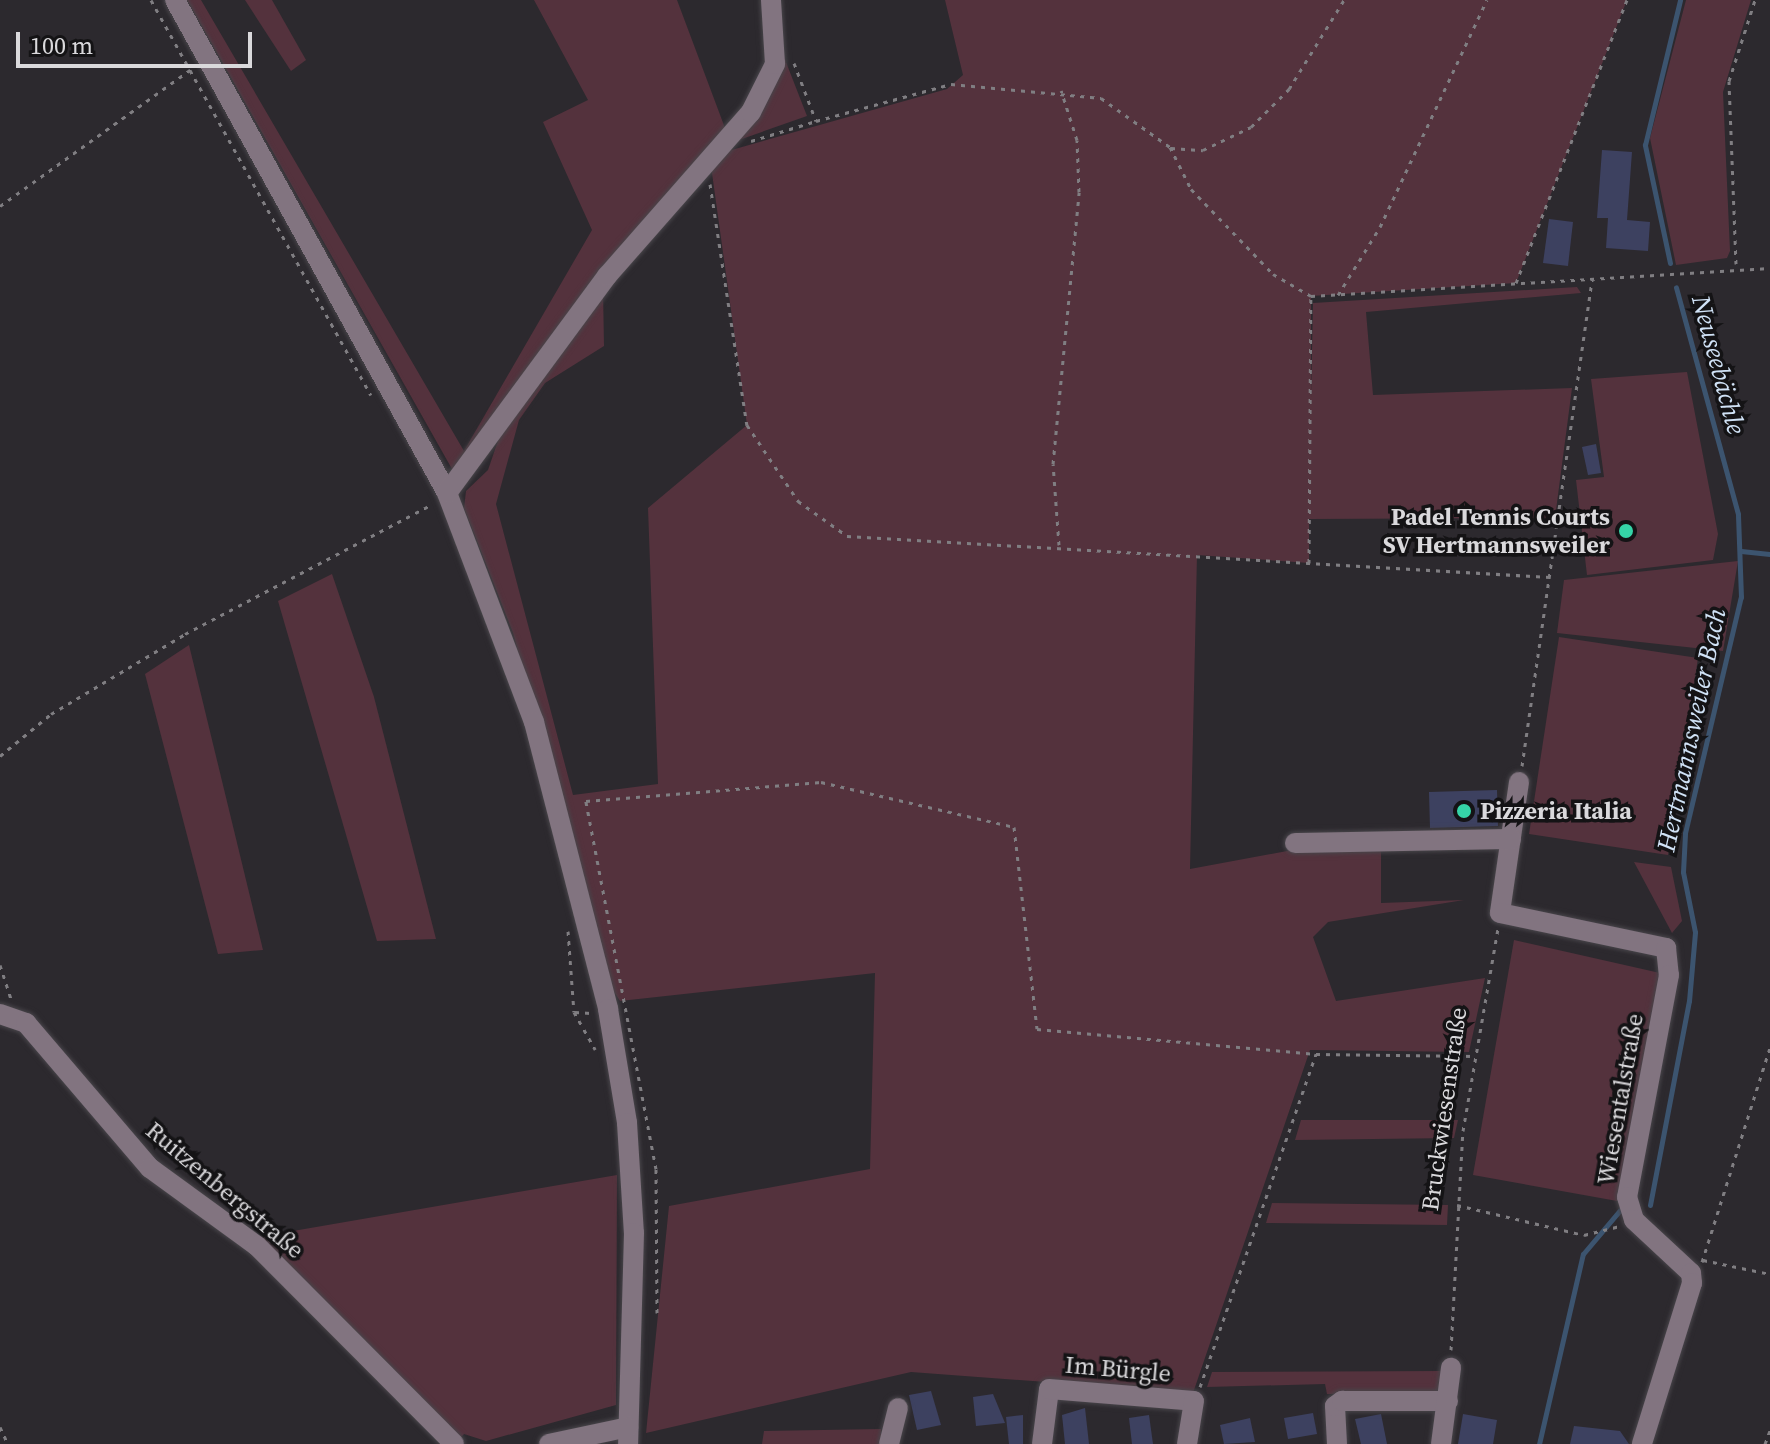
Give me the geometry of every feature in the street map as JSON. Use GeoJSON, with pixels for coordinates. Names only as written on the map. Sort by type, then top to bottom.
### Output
{"type":"FeatureCollection","features":[{"type":"Feature","properties":{"kind":"street"},"geometry":{"type":"LineString","coordinates":[[175,0],[436,496],[534,722],[608,1009],[634,1220],[628,1436],[549,1444]]}},
{"type":"Feature","properties":{"kind":"street"},"geometry":{"type":"LineString","coordinates":[[436,496],[599,286],[751,112],[775,64],[771,0]]}},
{"type":"Feature","properties":{"kind":"street"},"geometry":{"type":"LineString","coordinates":[[1500,913],[1519,782]]}},
{"type":"Feature","properties":{"kind":"street"},"geometry":{"type":"LineString","coordinates":[[1295,843],[1511,839]]}},
{"type":"Feature","properties":{"kind":"street","name":"Wiesentalstraße"},"geometry":{"type":"LineString","coordinates":[[1500,913],[1666,948],[1669,975],[1627,1197],[1634,1220],[1697,1266]]}},
{"type":"Feature","properties":{"kind":"street","name":"Ruitzenbergstraße"},"geometry":{"type":"LineString","coordinates":[[6,1014],[150,1168],[257,1246],[454,1444]]}},
{"type":"Feature","properties":{"kind":"street"},"geometry":{"type":"LineString","coordinates":[[1642,1444],[1697,1266]]}},
{"type":"Feature","properties":{"kind":"street"},"geometry":{"type":"LineString","coordinates":[[1441,1444],[1451,1368]]}},
{"type":"Feature","properties":{"kind":"street","name":"Im Bürgle"},"geometry":{"type":"LineString","coordinates":[[1042,1444],[1049,1389],[1194,1401],[1187,1444]]}},
{"type":"Feature","properties":{"kind":"street"},"geometry":{"type":"LineString","coordinates":[[1337,1444],[1335,1406],[1342,1401],[1448,1401]]}},
{"type":"Feature","properties":{"kind":"street"},"geometry":{"type":"LineString","coordinates":[[889,1444],[898,1408]]}},
{"type":"Feature","properties":{"kind":"path"},"geometry":{"type":"LineString","coordinates":[[151,0],[376,403]]}},
{"type":"Feature","properties":{"kind":"path"},"geometry":{"type":"LineString","coordinates":[[1170,147],[1203,150],[1251,127],[1289,89],[1344,0]]}},
{"type":"Feature","properties":{"kind":"path"},"geometry":{"type":"LineString","coordinates":[[1338,295],[1380,227],[1487,0]]}},
{"type":"Feature","properties":{"kind":"path"},"geometry":{"type":"LineString","coordinates":[[1516,283],[1627,0]]}},
{"type":"Feature","properties":{"kind":"path"},"geometry":{"type":"LineString","coordinates":[[1736,265],[1729,81],[1755,0]]}},
{"type":"Feature","properties":{"kind":"path"},"geometry":{"type":"LineString","coordinates":[[791,54],[816,121]]}},
{"type":"Feature","properties":{"kind":"path"},"geometry":{"type":"LineString","coordinates":[[0,206],[188,71],[208,62]]}},
{"type":"Feature","properties":{"kind":"path"},"geometry":{"type":"LineString","coordinates":[[747,142],[951,84],[1061,90],[1111,103],[1170,147],[1191,189],[1273,274],[1311,296],[1661,276],[1736,265],[1770,268]]}},
{"type":"Feature","properties":{"kind":"path"},"geometry":{"type":"LineString","coordinates":[[1059,545],[1053,464],[1079,192],[1077,140],[1061,90]]}},
{"type":"Feature","properties":{"kind":"path"},"geometry":{"type":"LineString","coordinates":[[703,167],[747,425],[798,501],[847,536],[869,542],[1059,545],[1550,577]]}},
{"type":"Feature","properties":{"kind":"path"},"geometry":{"type":"LineString","coordinates":[[1519,782],[1592,279]]}},
{"type":"Feature","properties":{"kind":"path"},"geometry":{"type":"LineString","coordinates":[[1309,563],[1311,296]]}},
{"type":"Feature","properties":{"kind":"path"},"geometry":{"type":"LineString","coordinates":[[0,756],[51,714],[185,634],[436,496],[441,516]]}},
{"type":"Feature","properties":{"kind":"path"},"geometry":{"type":"LineString","coordinates":[[657,1313],[656,1169],[622,973],[583,815],[586,801],[821,782],[1014,827],[1037,1029],[1316,1054],[1476,1056]]}},
{"type":"Feature","properties":{"kind":"path","name":"Bruckwiesenstraße"},"geometry":{"type":"LineString","coordinates":[[1451,1368],[1455,1205],[1500,913]]}},
{"type":"Feature","properties":{"kind":"path"},"geometry":{"type":"LineString","coordinates":[[567,919],[574,1012],[600,1060]]}},
{"type":"Feature","properties":{"kind":"path"},"geometry":{"type":"LineString","coordinates":[[0,965],[6,1014]]}},
{"type":"Feature","properties":{"kind":"path"},"geometry":{"type":"LineString","coordinates":[[1770,1048],[1697,1266],[1770,1274]]}},
{"type":"Feature","properties":{"kind":"path"},"geometry":{"type":"LineString","coordinates":[[1194,1401],[1316,1054]]}},
{"type":"Feature","properties":{"kind":"path"},"geometry":{"type":"LineString","coordinates":[[1455,1205],[1584,1235],[1600,1235]]}},
{"type":"Feature","properties":{"kind":"path"},"geometry":{"type":"LineString","coordinates":[[0,1427],[8,1444]]}},
{"type":"Feature","properties":{"kind":"path"},"geometry":{"type":"LineString","coordinates":[[1765,1444],[1770,1430]]}},
{"type":"Feature","properties":{"kind":"shaded area"},"geometry":{"type":"Polygon","coordinates":[[[187,0],[201,0],[464,451],[592,230],[543,122],[588,100],[534,0],[677,0],[725,128],[605,267],[452,469],[187,0]]]}},
{"type":"Feature","properties":{"kind":"shaded area"},"geometry":{"type":"Polygon","coordinates":[[[245,0],[272,0],[306,60],[291,71],[245,0]]]}},
{"type":"Feature","properties":{"kind":"shaded area"},"geometry":{"type":"Polygon","coordinates":[[[945,0],[1627,0],[1516,283],[1311,296],[1311,398],[1313,303],[1577,287],[1581,293],[1366,312],[1373,395],[1572,388],[1555,518],[1309,519],[1309,563],[1197,555],[1190,869],[1287,851],[1381,850],[1381,903],[1464,900],[1328,922],[1313,937],[1336,1001],[1485,978],[1469,1052],[1310,1050],[1193,1393],[911,1372],[646,1433],[669,1206],[870,1169],[875,973],[620,1001],[607,981],[513,633],[464,508],[466,491],[488,470],[504,423],[603,289],[604,346],[545,383],[519,420],[496,504],[573,795],[658,784],[648,508],[747,425],[711,166],[728,151],[947,89],[963,75],[945,0]]]}},
{"type":"Feature","properties":{"kind":"shaded area"},"geometry":{"type":"Polygon","coordinates":[[[1686,0],[1751,0],[1723,92],[1730,251],[1727,258],[1676,265],[1650,138],[1686,0]]]}},
{"type":"Feature","properties":{"kind":"shaded area"},"geometry":{"type":"Polygon","coordinates":[[[784,57],[807,116],[736,141],[784,57]]]}},
{"type":"Feature","properties":{"kind":"shaded area"},"geometry":{"type":"Polygon","coordinates":[[[1687,372],[1718,534],[1713,560],[1587,575],[1576,480],[1604,477],[1591,379],[1687,372]]]}},
{"type":"Feature","properties":{"kind":"shaded area"},"geometry":{"type":"Polygon","coordinates":[[[1738,561],[1723,651],[1557,633],[1564,580],[1738,561]]]}},
{"type":"Feature","properties":{"kind":"shaded area"},"geometry":{"type":"Polygon","coordinates":[[[332,574],[374,697],[436,939],[377,941],[278,601],[332,574]]]}},
{"type":"Feature","properties":{"kind":"shaded area"},"geometry":{"type":"Polygon","coordinates":[[[1559,637],[1698,658],[1668,855],[1529,834],[1559,637]]]}},
{"type":"Feature","properties":{"kind":"shaded area"},"geometry":{"type":"Polygon","coordinates":[[[189,645],[263,950],[218,954],[145,674],[189,645]]]}},
{"type":"Feature","properties":{"kind":"shaded area"},"geometry":{"type":"Polygon","coordinates":[[[1634,862],[1671,867],[1682,921],[1672,933],[1634,862]]]}},
{"type":"Feature","properties":{"kind":"shaded area"},"geometry":{"type":"Polygon","coordinates":[[[1514,940],[1660,973],[1617,1201],[1473,1175],[1514,940]]]}},
{"type":"Feature","properties":{"kind":"shaded area"},"geometry":{"type":"Polygon","coordinates":[[[1301,1120],[1458,1120],[1454,1138],[1295,1140],[1301,1120]]]}},
{"type":"Feature","properties":{"kind":"shaded area"},"geometry":{"type":"Polygon","coordinates":[[[617,1175],[616,1405],[486,1441],[464,1434],[454,1444],[247,1239],[617,1175]]]}},
{"type":"Feature","properties":{"kind":"shaded area"},"geometry":{"type":"Polygon","coordinates":[[[1272,1203],[1448,1205],[1447,1225],[1266,1223],[1272,1203]]]}},
{"type":"Feature","properties":{"kind":"shaded area"},"geometry":{"type":"Polygon","coordinates":[[[1444,1371],[1441,1393],[1327,1394],[1325,1384],[1207,1387],[1212,1372],[1444,1371]]]}},
{"type":"Feature","properties":{"kind":"shaded area"},"geometry":{"type":"Polygon","coordinates":[[[881,1429],[881,1444],[762,1444],[764,1431],[881,1429]]]}},
{"type":"Feature","properties":{"kind":"building"},"geometry":{"type":"Polygon","coordinates":[[[1602,150],[1632,152],[1627,220],[1650,222],[1648,251],[1606,248],[1608,218],[1597,218],[1602,150]]]}},
{"type":"Feature","properties":{"kind":"building"},"geometry":{"type":"Polygon","coordinates":[[[1549,219],[1573,222],[1568,266],[1543,263],[1549,219]]]}},
{"type":"Feature","properties":{"kind":"building"},"geometry":{"type":"Polygon","coordinates":[[[1596,444],[1601,473],[1588,475],[1582,447],[1596,444]]]}},
{"type":"Feature","properties":{"kind":"building","name":"Pizzeria Italia"},"geometry":{"type":"Polygon","coordinates":[[[1497,790],[1498,826],[1430,828],[1429,792],[1497,790]]]}},
{"type":"Feature","properties":{"kind":"building"},"geometry":{"type":"Polygon","coordinates":[[[931,1391],[941,1425],[917,1430],[909,1395],[931,1391]]]}},
{"type":"Feature","properties":{"kind":"building"},"geometry":{"type":"Polygon","coordinates":[[[993,1394],[1005,1423],[976,1426],[973,1397],[993,1394]]]}},
{"type":"Feature","properties":{"kind":"building"},"geometry":{"type":"Polygon","coordinates":[[[1085,1408],[1089,1444],[1065,1444],[1062,1415],[1085,1408]]]}},
{"type":"Feature","properties":{"kind":"building"},"geometry":{"type":"Polygon","coordinates":[[[1313,1413],[1317,1434],[1288,1439],[1284,1418],[1313,1413]]]}},
{"type":"Feature","properties":{"kind":"building"},"geometry":{"type":"Polygon","coordinates":[[[1381,1414],[1387,1444],[1361,1444],[1355,1419],[1381,1414]]]}},
{"type":"Feature","properties":{"kind":"building"},"geometry":{"type":"Polygon","coordinates":[[[1463,1414],[1497,1420],[1493,1444],[1458,1444],[1463,1414]]]}},
{"type":"Feature","properties":{"kind":"building"},"geometry":{"type":"Polygon","coordinates":[[[1023,1415],[1023,1444],[1009,1444],[1006,1417],[1023,1415]]]}},
{"type":"Feature","properties":{"kind":"building"},"geometry":{"type":"Polygon","coordinates":[[[1149,1415],[1153,1444],[1132,1444],[1129,1418],[1149,1415]]]}},
{"type":"Feature","properties":{"kind":"building"},"geometry":{"type":"Polygon","coordinates":[[[1250,1418],[1255,1442],[1224,1444],[1220,1425],[1250,1418]]]}},
{"type":"Feature","properties":{"kind":"building"},"geometry":{"type":"Polygon","coordinates":[[[1574,1426],[1620,1431],[1629,1444],[1570,1444],[1574,1426]]]}},
{"type":"Feature","properties":{"kind":"waterway","name":"Neuseebächle"},"geometry":{"type":"LineString","coordinates":[[1670,263],[1645,145],[1680,0]]}},
{"type":"Feature","properties":{"kind":"waterway","name":"Hertmannsweiler Bach"},"geometry":{"type":"LineString","coordinates":[[1650,1205],[1689,1001],[1695,932],[1683,872],[1685,833],[1741,597],[1738,514],[1676,287]]}},
{"type":"Feature","properties":{"kind":"waterway"},"geometry":{"type":"LineString","coordinates":[[1741,551],[1770,554]]}},
{"type":"Feature","properties":{"kind":"waterway","name":"Hertmannsweiler Bach"},"geometry":{"type":"LineString","coordinates":[[1539,1444],[1583,1254],[1621,1209]]}},
{"type":"Feature","properties":{"kind":"place","name":"Padel Tennis Courts SV Hertmannsweiler"},"geometry":{"type":"Point","coordinates":[1626,531]}},
{"type":"Feature","properties":{"kind":"place","name":"Pizzeria Italia"},"geometry":{"type":"Point","coordinates":[1464,811]}}]}
